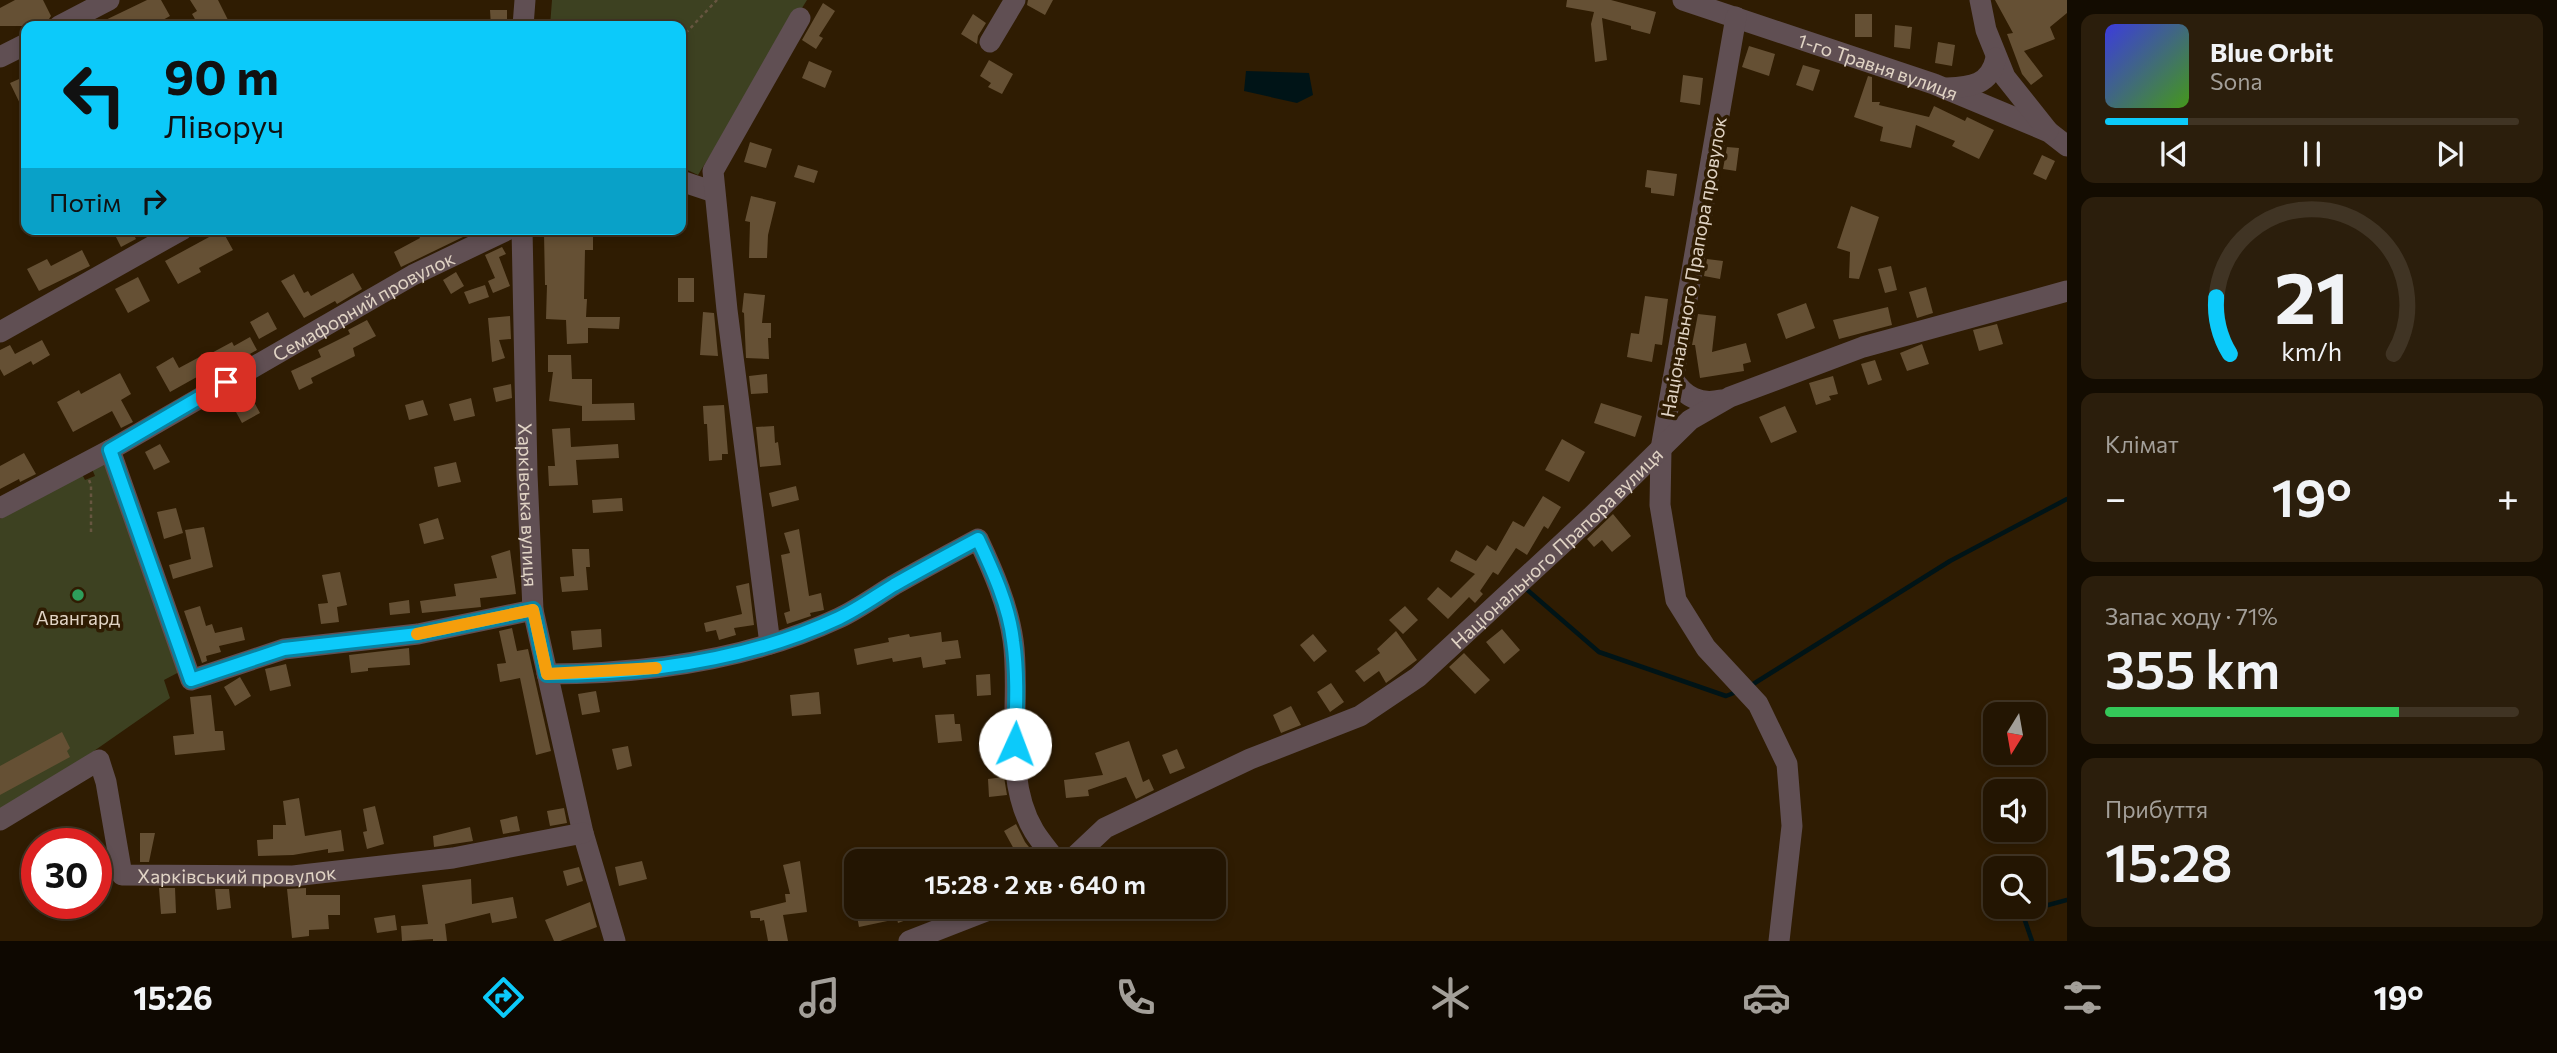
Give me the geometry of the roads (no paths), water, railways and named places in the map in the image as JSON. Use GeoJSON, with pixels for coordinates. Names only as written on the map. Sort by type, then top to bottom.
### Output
{"type":"FeatureCollection","features":[{"type":"Feature","properties":{"kind":"street"},"geometry":{"type":"LineString","coordinates":[[70,21],[110,0]]}},
{"type":"Feature","properties":{"kind":"street"},"geometry":{"type":"LineString","coordinates":[[523,21],[524,0]]}},
{"type":"Feature","properties":{"kind":"street"},"geometry":{"type":"LineString","coordinates":[[990,42],[1015,0]]}},
{"type":"Feature","properties":{"kind":"street","name":"1-го Травня вулиця"},"geometry":{"type":"LineString","coordinates":[[1683,0],[1945,88],[2049,132],[2067,146]]}},
{"type":"Feature","properties":{"kind":"street"},"geometry":{"type":"LineString","coordinates":[[1980,0],[1996,58],[2005,77],[2049,132]]}},
{"type":"Feature","properties":{"kind":"street"},"geometry":{"type":"LineString","coordinates":[[770,644],[727,310],[713,171],[800,18]]}},
{"type":"Feature","properties":{"kind":"street","name":"Національного Прапора провулок"},"geometry":{"type":"LineString","coordinates":[[1735,18],[1661,449],[1660,505],[1675,600],[1706,648],[1758,704],[1787,764],[1791,826],[1779,941]]}},
{"type":"Feature","properties":{"kind":"street"},"geometry":{"type":"LineString","coordinates":[[0,57],[21,46]]}},
{"type":"Feature","properties":{"kind":"street"},"geometry":{"type":"LineString","coordinates":[[1945,88],[1974,86],[1982,82],[1994,67],[1996,58]]}},
{"type":"Feature","properties":{"kind":"street"},"geometry":{"type":"LineString","coordinates":[[686,183],[714,192]]}},
{"type":"Feature","properties":{"kind":"street"},"geometry":{"type":"LineString","coordinates":[[0,332],[172,235]]}},
{"type":"Feature","properties":{"kind":"street","name":"Семафорний провулок"},"geometry":{"type":"LineString","coordinates":[[0,508],[110,450],[413,275],[496,235]]}},
{"type":"Feature","properties":{"kind":"street","name":"Харківська вулиця"},"geometry":{"type":"LineString","coordinates":[[522,235],[533,610],[583,833],[615,941]]}},
{"type":"Feature","properties":{"kind":"street","name":"Національного Прапора вулиця"},"geometry":{"type":"LineString","coordinates":[[1083,849],[1105,828],[1250,759],[1360,716],[1418,677],[1690,420],[1730,397],[1863,347],[2067,291]]}},
{"type":"Feature","properties":{"kind":"street"},"geometry":{"type":"LineString","coordinates":[[1674,379],[1686,394],[1703,402],[1730,397]]}},
{"type":"Feature","properties":{"kind":"street"},"geometry":{"type":"LineString","coordinates":[[110,450],[191,680],[284,649],[418,634],[533,610]]}},
{"type":"Feature","properties":{"kind":"street"},"geometry":{"type":"LineString","coordinates":[[547,674],[648,669],[727,656],[770,644],[840,618],[978,539],[997,580],[1013,640],[1018,787],[1033,829],[1047,849]]}},
{"type":"Feature","properties":{"kind":"street","name":"Харківський провулок"},"geometry":{"type":"LineString","coordinates":[[0,820],[99,760],[106,782],[122,876],[293,876],[453,858],[583,833]]}},
{"type":"Feature","properties":{"kind":"street"},"geometry":{"type":"LineString","coordinates":[[909,941],[966,919]]}},
{"type":"Feature","properties":{"kind":"waterway"},"geometry":{"type":"LineString","coordinates":[[1750,686],[1950,561],[2067,499]]}},
{"type":"Feature","properties":{"kind":"waterway"},"geometry":{"type":"LineString","coordinates":[[1525,588],[1599,652],[1726,696],[1739,691]]}},
{"type":"Feature","properties":{"kind":"waterway"},"geometry":{"type":"LineString","coordinates":[[2032,941],[2022,912],[2067,900]]}},
{"type":"Feature","properties":{"kind":"place","name":"Авангард"},"geometry":{"type":"Point","coordinates":[78,595]}}]}
